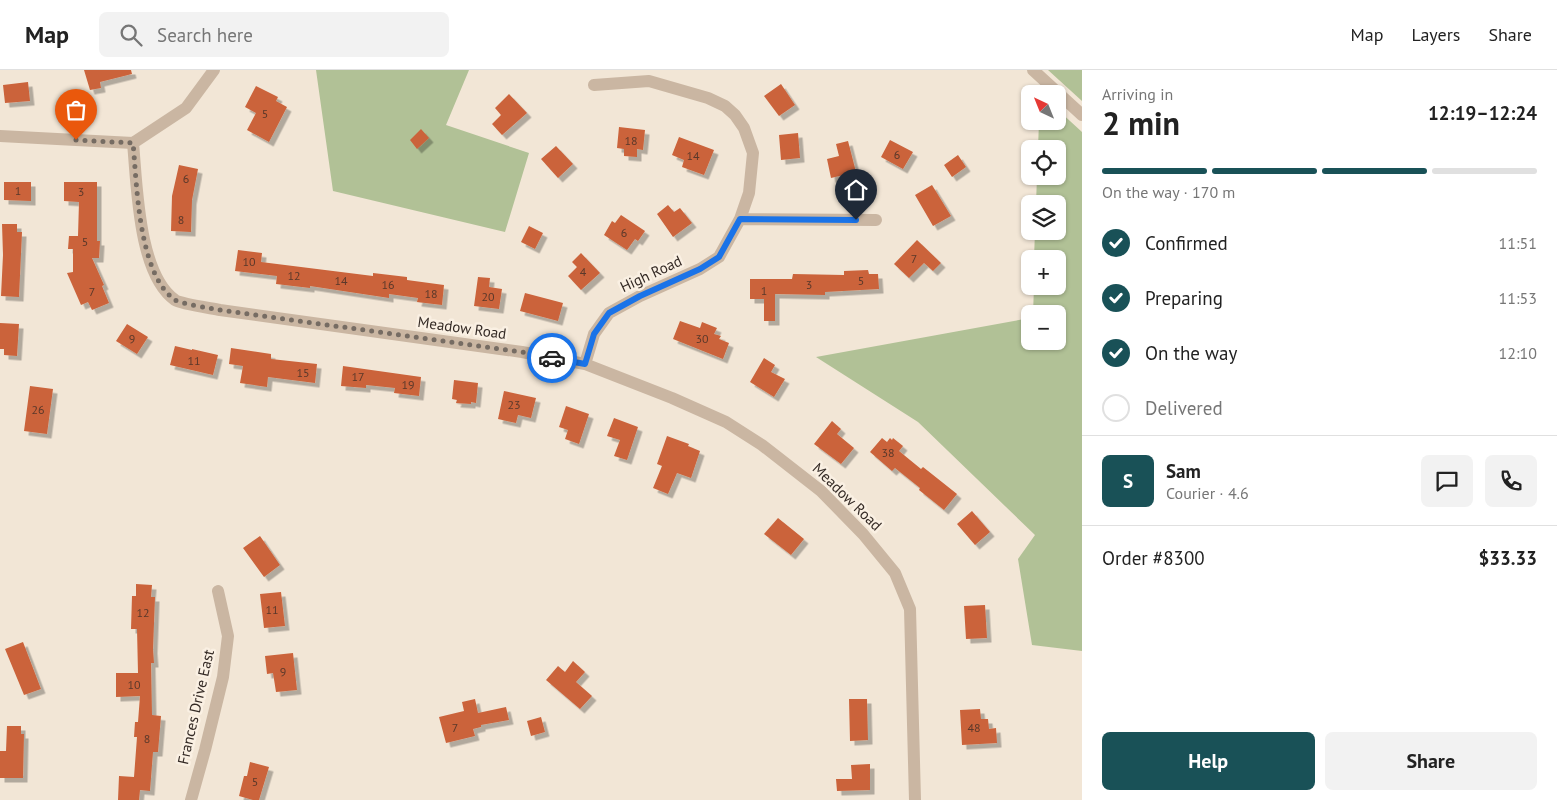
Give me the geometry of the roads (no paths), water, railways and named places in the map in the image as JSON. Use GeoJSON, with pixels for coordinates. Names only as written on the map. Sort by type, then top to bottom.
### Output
{"type":"FeatureCollection","features":[{"type":"Feature","properties":{"kind":"street"},"geometry":{"type":"LineString","coordinates":[[0,136],[133,143],[186,108],[214,70]]}},
{"type":"Feature","properties":{"kind":"street"},"geometry":{"type":"LineString","coordinates":[[1034,70],[1082,115]]}},
{"type":"Feature","properties":{"kind":"street","name":"High Road"},"geometry":{"type":"LineString","coordinates":[[585,364],[594,334],[609,313],[640,296],[700,269],[719,257],[740,219],[749,193],[753,153],[744,128],[735,115],[725,106],[708,98],[649,81],[594,85]]}},
{"type":"Feature","properties":{"kind":"street","name":"Meadow Road"},"geometry":{"type":"LineString","coordinates":[[133,143],[141,231],[154,272],[164,288],[176,301],[220,310],[522,352],[585,364],[717,418],[762,445],[821,491],[863,534],[896,573],[910,610],[915,800]]}},
{"type":"Feature","properties":{"kind":"street"},"geometry":{"type":"LineString","coordinates":[[740,219],[876,220]]}},
{"type":"Feature","properties":{"kind":"street","name":"Frances Drive East"},"geometry":{"type":"LineString","coordinates":[[191,800],[223,677],[228,636],[218,591]]}}]}
